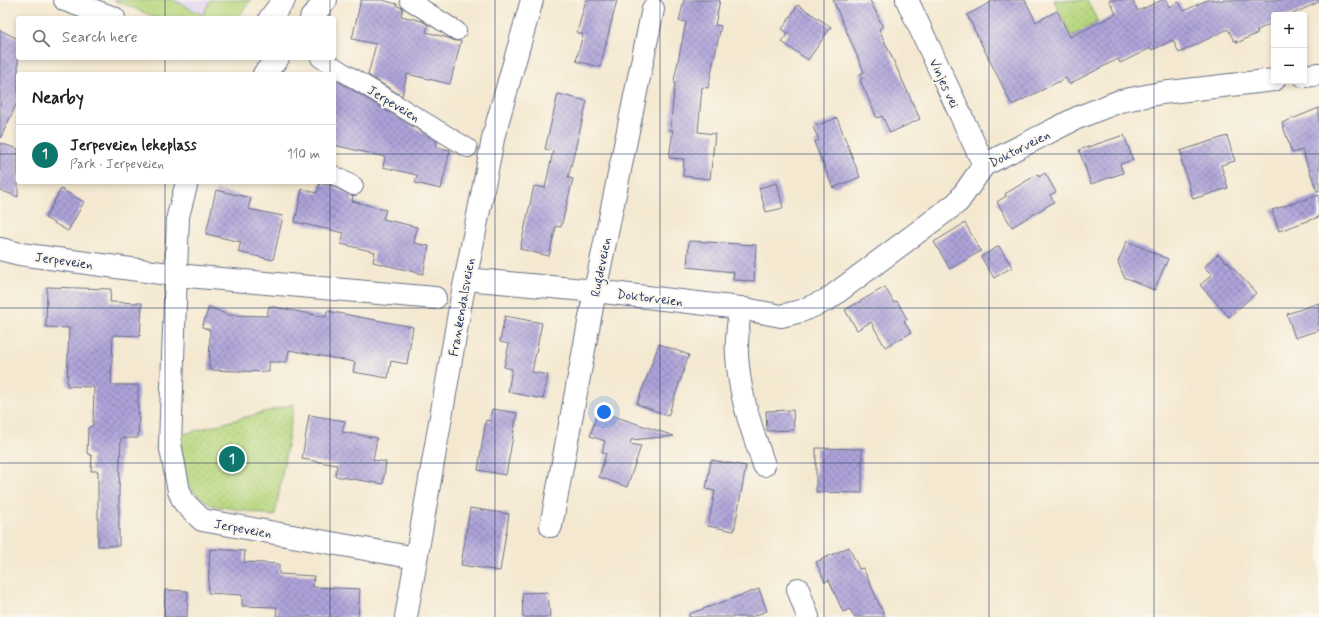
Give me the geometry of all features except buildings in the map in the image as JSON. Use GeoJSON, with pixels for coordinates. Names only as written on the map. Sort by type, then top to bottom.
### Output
{"type":"FeatureCollection","features":[{"type":"Feature","properties":{"kind":"street"},"geometry":{"type":"LineString","coordinates":[[65,0],[109,16]]}},
{"type":"Feature","properties":{"kind":"street"},"geometry":{"type":"LineString","coordinates":[[272,16],[284,0]]}},
{"type":"Feature","properties":{"kind":"street"},"geometry":{"type":"LineString","coordinates":[[313,16],[326,0]]}},
{"type":"Feature","properties":{"kind":"street"},"geometry":{"type":"LineString","coordinates":[[409,0],[457,31]]}},
{"type":"Feature","properties":{"kind":"street","name":"Frankendalsveien"},"geometry":{"type":"LineString","coordinates":[[406,617],[466,279],[494,134],[532,0]]}},
{"type":"Feature","properties":{"kind":"street","name":"Vinjes vei"},"geometry":{"type":"LineString","coordinates":[[907,0],[984,166]]}},
{"type":"Feature","properties":{"kind":"street","name":"Rugdeveien"},"geometry":{"type":"LineString","coordinates":[[551,526],[595,291],[653,9]]}},
{"type":"Feature","properties":{"kind":"street"},"geometry":{"type":"LineString","coordinates":[[266,72],[276,60]]}},
{"type":"Feature","properties":{"kind":"street","name":"Jerpeveien"},"geometry":{"type":"LineString","coordinates":[[323,60],[468,148]]}},
{"type":"Feature","properties":{"kind":"street"},"geometry":{"type":"LineString","coordinates":[[1307,76],[1319,74]]}},
{"type":"Feature","properties":{"kind":"street","name":"Doktorveien"},"geometry":{"type":"LineString","coordinates":[[466,279],[595,291],[740,308],[781,316],[801,311],[827,300],[958,202],[984,166],[1077,118],[1120,101],[1161,93],[1271,80]]}},
{"type":"Feature","properties":{"kind":"street"},"geometry":{"type":"LineString","coordinates":[[336,176],[354,186]]}},
{"type":"Feature","properties":{"kind":"street","name":"Jerpeveien"},"geometry":{"type":"LineString","coordinates":[[186,184],[178,216],[170,444],[179,491],[184,502],[202,520],[416,558]]}},
{"type":"Feature","properties":{"kind":"street","name":"Jerpeveien"},"geometry":{"type":"LineString","coordinates":[[0,249],[20,254],[176,275],[435,298]]}},
{"type":"Feature","properties":{"kind":"street"},"geometry":{"type":"LineString","coordinates":[[740,308],[737,336],[737,365],[751,427],[764,465]]}},
{"type":"Feature","properties":{"kind":"street"},"geometry":{"type":"LineString","coordinates":[[798,589],[808,617]]}},
{"type":"Feature","properties":{"kind":"shaded area"},"geometry":{"type":"Polygon","coordinates":[[[128,0],[217,0],[208,16],[198,16],[128,0]]]}},
{"type":"Feature","properties":{"kind":"green space"},"geometry":{"type":"Polygon","coordinates":[[[114,0],[173,0],[203,15],[210,0],[251,0],[239,16],[152,16],[114,0]]]}},
{"type":"Feature","properties":{"kind":"green space"},"geometry":{"type":"Polygon","coordinates":[[[1054,0],[1087,0],[1098,22],[1071,36],[1054,0]]]}},
{"type":"Feature","properties":{"kind":"green space"},"geometry":{"type":"Polygon","coordinates":[[[294,404],[275,516],[211,505],[194,492],[186,481],[180,435],[294,404]]]}},
{"type":"Feature","properties":{"kind":"place","name":"Jerpeveien lekeplass"},"geometry":{"type":"Point","coordinates":[232,459]}}]}
